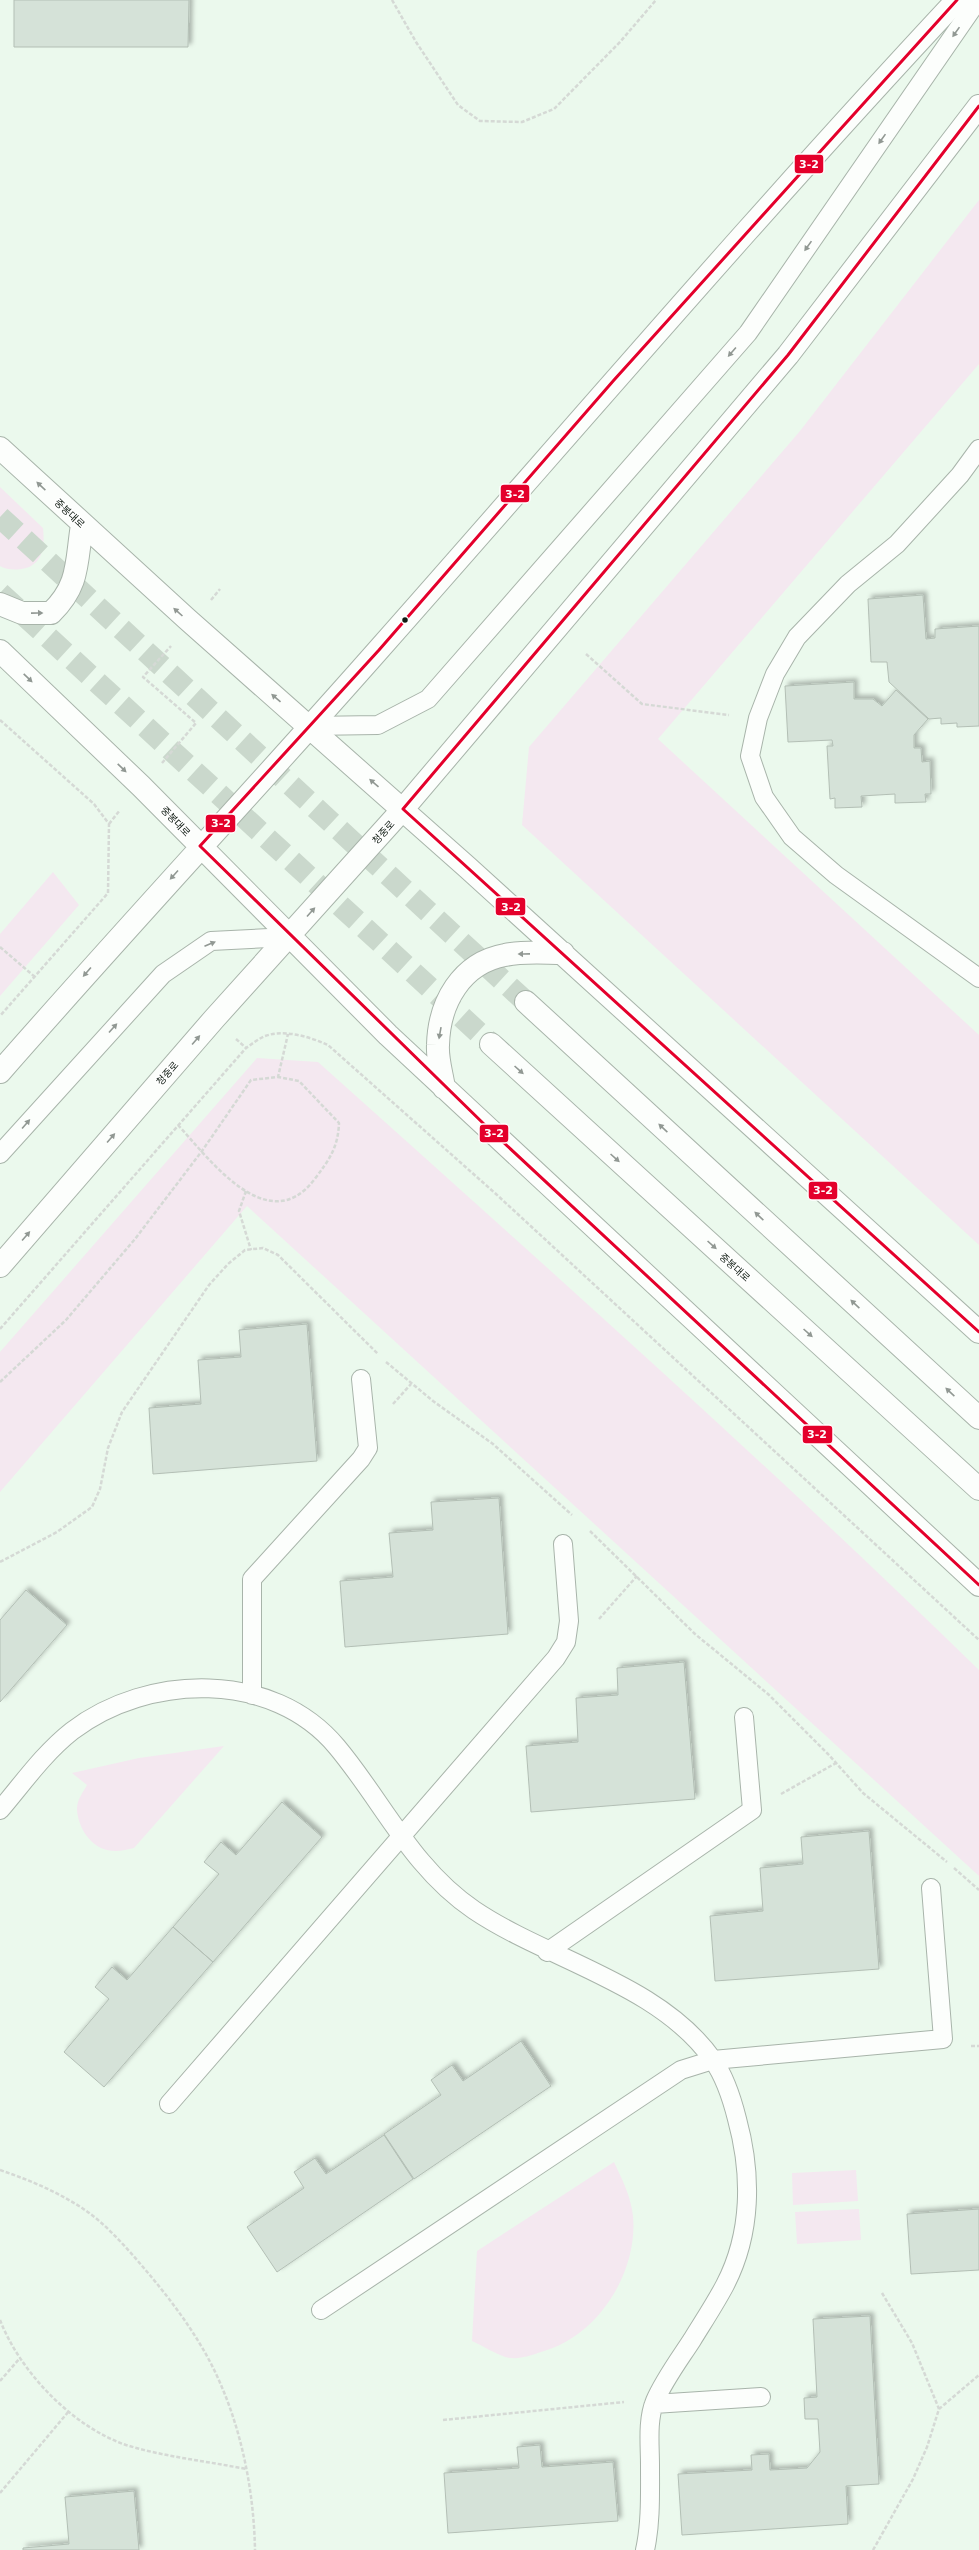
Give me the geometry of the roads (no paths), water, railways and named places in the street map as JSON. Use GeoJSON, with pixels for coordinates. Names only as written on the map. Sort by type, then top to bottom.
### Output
{"type":"FeatureCollection","features":[{"type":"Feature","properties":{"kind":"main road"},"geometry":{"type":"LineString","coordinates":[[0,1072],[200,846],[379,650],[619,374],[957,0]]}},
{"type":"Feature","properties":{"kind":"main road","name":"청중로"},"geometry":{"type":"LineString","coordinates":[[0,1266],[214,1020],[403,809],[788,355],[979,106]]}},
{"type":"Feature","properties":{"kind":"main road","name":"중봉대로"},"geometry":{"type":"LineString","coordinates":[[0,448],[82,525],[403,809],[563,953],[979,1332]]}},
{"type":"Feature","properties":{"kind":"main road"},"geometry":{"type":"LineString","coordinates":[[0,604],[22,613],[51,613],[65,600],[73,585],[82,525]]}},
{"type":"Feature","properties":{"kind":"main road","name":"중봉대로"},"geometry":{"type":"LineString","coordinates":[[0,652],[141,786],[289,937],[444,1088],[979,1585]]}},
{"type":"Feature","properties":{"kind":"main road"},"geometry":{"type":"LineString","coordinates":[[444,1088],[438,1046],[445,1003],[455,986],[479,962],[505,954],[563,953]]}},
{"type":"Feature","properties":{"kind":"main road"},"geometry":{"type":"LineString","coordinates":[[526,1002],[979,1418]]}},
{"type":"Feature","properties":{"kind":"main road","name":"중봉대로"},"geometry":{"type":"LineString","coordinates":[[490,1044],[979,1489]]}},
{"type":"Feature","properties":{"kind":"lane"},"geometry":{"type":"LineString","coordinates":[[309,726],[378,725],[428,699],[748,333],[978,0]]}},
{"type":"Feature","properties":{"kind":"lane"},"geometry":{"type":"LineString","coordinates":[[979,449],[960,475],[896,544],[848,584],[797,637],[775,674],[758,718],[750,756],[764,797],[792,837],[836,875],[979,978]]}},
{"type":"Feature","properties":{"kind":"lane"},"geometry":{"type":"LineString","coordinates":[[0,1154],[162,974],[212,941],[289,937]]}},
{"type":"Feature","properties":{"kind":"lane"},"geometry":{"type":"LineString","coordinates":[[252,1696],[252,1579],[361,1459],[368,1448],[361,1380]]}},
{"type":"Feature","properties":{"kind":"lane"},"geometry":{"type":"LineString","coordinates":[[169,2104],[556,1658],[566,1642],[568,1621],[563,1544]]}},
{"type":"Feature","properties":{"kind":"lane"},"geometry":{"type":"LineString","coordinates":[[0,1810],[55,1746],[74,1730],[97,1715],[153,1692],[185,1688],[216,1688],[282,1703],[309,1719],[335,1744],[400,1837],[427,1870],[471,1908],[547,1952],[638,1995],[670,2017],[694,2038],[713,2060],[726,2084],[745,2152],[749,2186],[738,2256],[725,2286],[654,2404],[650,2434],[650,2508],[645,2550]]}},
{"type":"Feature","properties":{"kind":"lane"},"geometry":{"type":"LineString","coordinates":[[547,1952],[752,1810],[744,1717]]}},
{"type":"Feature","properties":{"kind":"lane"},"geometry":{"type":"LineString","coordinates":[[321,2310],[681,2070],[713,2060],[943,2039],[931,1888]]}},
{"type":"Feature","properties":{"kind":"lane"},"geometry":{"type":"LineString","coordinates":[[654,2404],[761,2397]]}},
{"type":"Feature","properties":{"kind":"tunnel"},"geometry":{"type":"LineString","coordinates":[[0,517],[526,1002]]}},
{"type":"Feature","properties":{"kind":"tunnel"},"geometry":{"type":"LineString","coordinates":[[0,593],[491,1044]]}}]}
